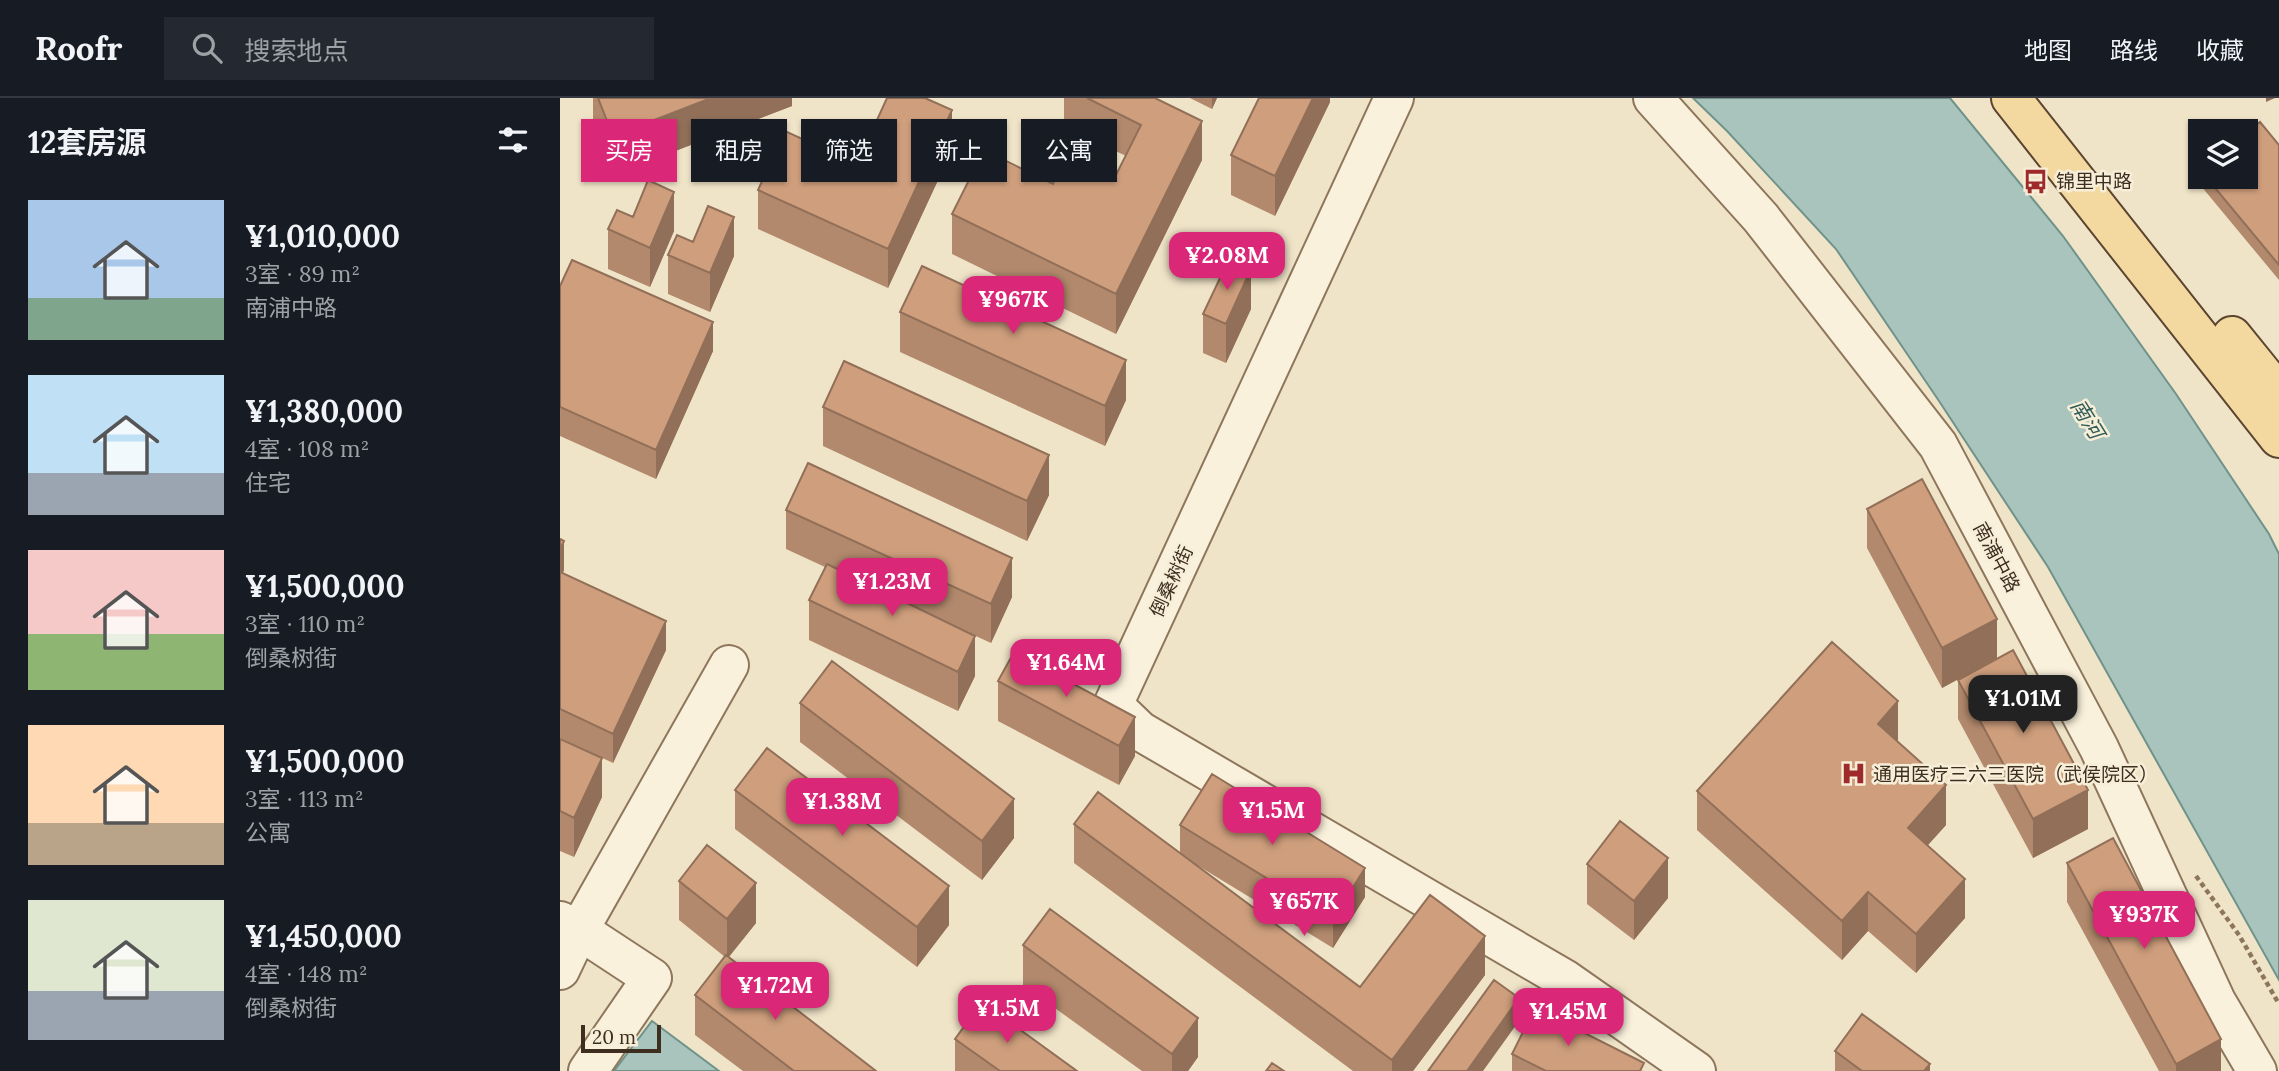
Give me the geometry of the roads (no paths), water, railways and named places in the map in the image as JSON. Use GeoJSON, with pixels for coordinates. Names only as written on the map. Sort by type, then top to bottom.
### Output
{"type":"FeatureCollection","features":[{"type":"Feature","properties":{"kind":"main road"},"geometry":{"type":"LineString","coordinates":[[2011,98],[2279,438]]}},
{"type":"Feature","properties":{"kind":"main road"},"geometry":{"type":"LineString","coordinates":[[2041,98],[2279,394]]}},
{"type":"Feature","properties":{"kind":"street","name":"倒桑树街"},"geometry":{"type":"LineString","coordinates":[[1394,98],[1113,705],[1140,731],[1566,980],[1696,1071]]}},
{"type":"Feature","properties":{"kind":"street","name":"南浦中路"},"geometry":{"type":"LineString","coordinates":[[1653,98],[1761,218],[1938,445],[2099,748],[2216,1001],[2257,1071]]}},
{"type":"Feature","properties":{"kind":"street"},"geometry":{"type":"LineString","coordinates":[[560,970],[570,926],[729,665]]}},
{"type":"Feature","properties":{"kind":"street"},"geometry":{"type":"LineString","coordinates":[[570,926],[652,978],[588,1071]]}},
{"type":"Feature","properties":{"kind":"water","name":"南河"},"geometry":{"type":"Polygon","coordinates":[[[1693,98],[1950,98],[2063,236],[2176,394],[2269,534],[2279,554],[2279,980],[2048,567],[1939,401],[1836,249],[1693,98]]]}},
{"type":"Feature","properties":{"kind":"water"},"geometry":{"type":"Polygon","coordinates":[[[652,1021],[719,1071],[614,1071],[652,1021]]]}},
{"type":"Feature","properties":{"kind":"place","name":"锦里中路"},"geometry":{"type":"Point","coordinates":[2036,181]}},
{"type":"Feature","properties":{"kind":"place","name":"通用医疗三六三医院（武侯院区）"},"geometry":{"type":"Point","coordinates":[1853,774]}}]}
